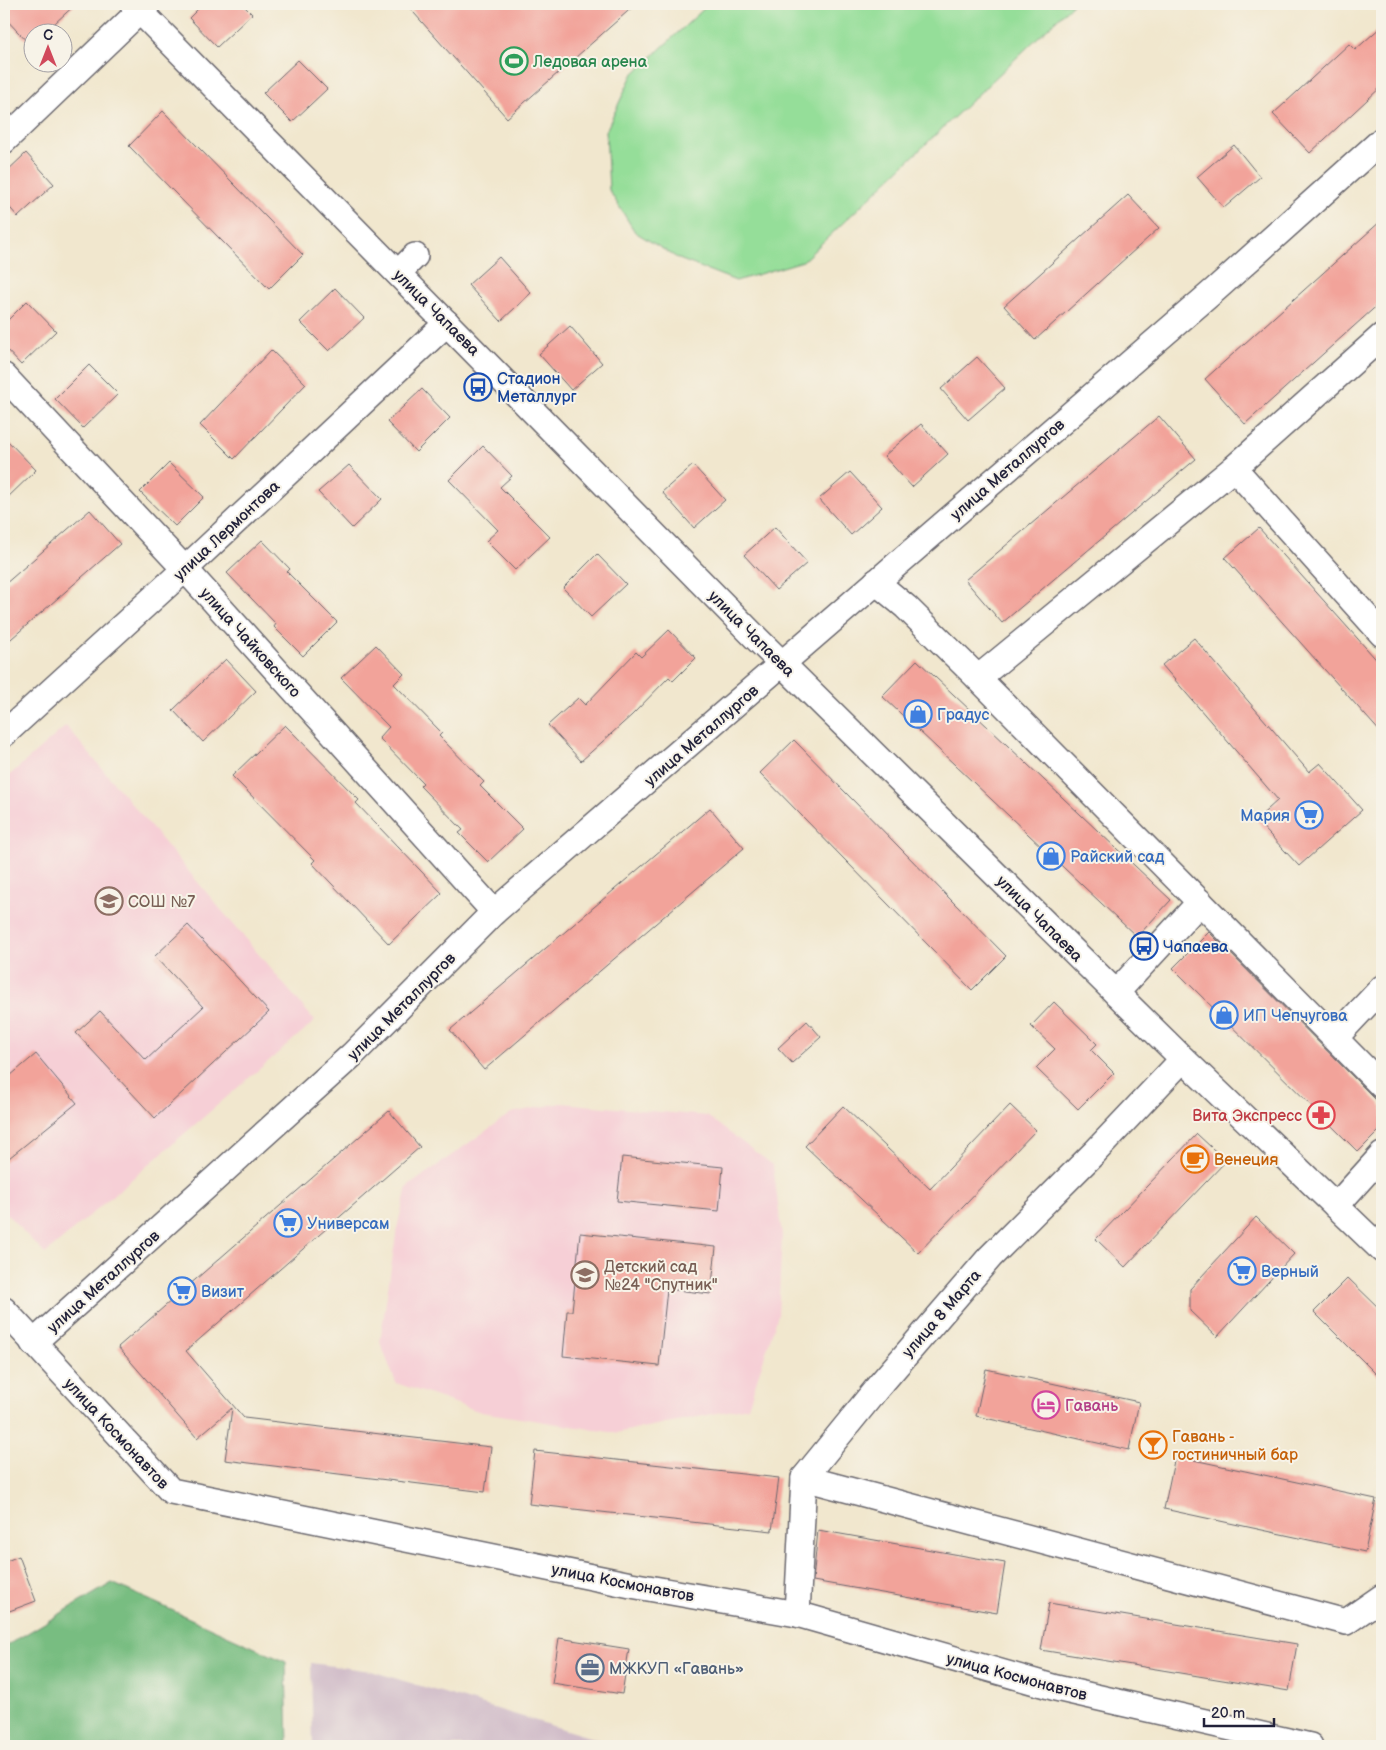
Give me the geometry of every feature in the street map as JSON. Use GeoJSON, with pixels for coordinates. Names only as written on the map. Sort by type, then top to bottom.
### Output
{"type":"FeatureCollection","features":[{"type":"Feature","properties":{"kind":"street"},"geometry":{"type":"LineString","coordinates":[[4,141],[140,6]]}},
{"type":"Feature","properties":{"kind":"street","name":"улица Чапаева"},"geometry":{"type":"LineString","coordinates":[[140,6],[407,265],[447,322],[757,639],[1183,1059],[1382,1250]]}},
{"type":"Feature","properties":{"kind":"street","name":"улица Металлургов"},"geometry":{"type":"LineString","coordinates":[[33,1344],[352,1055],[494,912],[784,664],[876,582],[1216,289],[1382,140]]}},
{"type":"Feature","properties":{"kind":"street","name":"улица Лермонтова"},"geometry":{"type":"LineString","coordinates":[[4,734],[185,569],[447,322]]}},
{"type":"Feature","properties":{"kind":"street"},"geometry":{"type":"LineString","coordinates":[[978,678],[1234,468],[1382,336]]}},
{"type":"Feature","properties":{"kind":"street","name":"улица Чайковского"},"geometry":{"type":"LineString","coordinates":[[4,376],[185,569],[494,912]]}},
{"type":"Feature","properties":{"kind":"street"},"geometry":{"type":"LineString","coordinates":[[1234,468],[1382,634]]}},
{"type":"Feature","properties":{"kind":"street"},"geometry":{"type":"LineString","coordinates":[[876,582],[906,607],[978,678],[1382,1086]]}},
{"type":"Feature","properties":{"kind":"street"},"geometry":{"type":"LineString","coordinates":[[1116,993],[1200,902]]}},
{"type":"Feature","properties":{"kind":"street"},"geometry":{"type":"LineString","coordinates":[[1335,1038],[1382,988]]}},
{"type":"Feature","properties":{"kind":"street","name":"улица 8 Марта"},"geometry":{"type":"LineString","coordinates":[[804,1478],[878,1387],[990,1257],[1095,1152],[1183,1059]]}},
{"type":"Feature","properties":{"kind":"street"},"geometry":{"type":"LineString","coordinates":[[1336,1206],[1382,1155]]}},
{"type":"Feature","properties":{"kind":"street","name":"улица Космонавтов"},"geometry":{"type":"LineString","coordinates":[[4,1310],[33,1344],[171,1491],[631,1585],[797,1614],[1056,1688],[1310,1746]]}},
{"type":"Feature","properties":{"kind":"street"},"geometry":{"type":"LineString","coordinates":[[797,1614],[804,1478],[1346,1622],[1382,1597]]}},
{"type":"Feature","properties":{"kind":"shaded area","name":"СОШ №7"},"geometry":{"type":"Polygon","coordinates":[[[66,726],[315,1021],[45,1254],[4,1211],[4,780],[66,726]]]}},
{"type":"Feature","properties":{"kind":"shaded area","name":"Детский сад №24 \"Спутник\""},"geometry":{"type":"Polygon","coordinates":[[[561,1103],[707,1116],[773,1165],[782,1235],[778,1315],[748,1407],[616,1433],[481,1412],[396,1383],[380,1342],[397,1228],[407,1187],[511,1113],[561,1103]]]}},
{"type":"Feature","properties":{"kind":"shaded area"},"geometry":{"type":"Polygon","coordinates":[[[311,1663],[371,1671],[619,1746],[313,1746],[311,1663]]]}},
{"type":"Feature","properties":{"kind":"green space"},"geometry":{"type":"Polygon","coordinates":[[[709,4],[1073,4],[803,261],[736,281],[679,259],[635,232],[609,190],[606,131],[632,75],[709,4]]]}},
{"type":"Feature","properties":{"kind":"green space"},"geometry":{"type":"Polygon","coordinates":[[[112,1583],[286,1662],[288,1746],[4,1746],[4,1647],[112,1583]]]}},
{"type":"Feature","properties":{"kind":"building"},"geometry":{"type":"Polygon","coordinates":[[[4,4],[76,4],[56,22],[22,22],[22,36],[4,17],[4,4]]]}},
{"type":"Feature","properties":{"kind":"building"},"geometry":{"type":"Polygon","coordinates":[[[203,4],[242,4],[252,14],[217,47],[189,18],[203,4]]]}},
{"type":"Feature","properties":{"kind":"building","name":"Ледовая арена"},"geometry":{"type":"Polygon","coordinates":[[[406,4],[636,4],[507,118],[406,4]]]}},
{"type":"Feature","properties":{"kind":"building"},"geometry":{"type":"Polygon","coordinates":[[[1382,26],[1382,86],[1310,153],[1273,114],[1349,44],[1355,50],[1382,26]]]}},
{"type":"Feature","properties":{"kind":"building"},"geometry":{"type":"Polygon","coordinates":[[[298,60],[327,89],[292,122],[263,93],[298,60]]]}},
{"type":"Feature","properties":{"kind":"building"},"geometry":{"type":"Polygon","coordinates":[[[163,111],[303,255],[269,289],[129,146],[163,111]]]}},
{"type":"Feature","properties":{"kind":"building"},"geometry":{"type":"Polygon","coordinates":[[[1234,145],[1260,177],[1224,208],[1197,177],[1234,145]]]}},
{"type":"Feature","properties":{"kind":"building"},"geometry":{"type":"Polygon","coordinates":[[[26,153],[54,184],[18,217],[4,201],[4,174],[26,153]]]}},
{"type":"Feature","properties":{"kind":"building"},"geometry":{"type":"Polygon","coordinates":[[[1128,195],[1159,228],[1035,340],[1004,306],[1128,195]]]}},
{"type":"Feature","properties":{"kind":"building"},"geometry":{"type":"Polygon","coordinates":[[[1382,220],[1382,301],[1245,424],[1205,379],[1382,220]]]}},
{"type":"Feature","properties":{"kind":"building"},"geometry":{"type":"Polygon","coordinates":[[[499,257],[531,293],[501,321],[468,285],[499,257]]]}},
{"type":"Feature","properties":{"kind":"building"},"geometry":{"type":"Polygon","coordinates":[[[335,288],[364,318],[329,351],[300,322],[335,288]]]}},
{"type":"Feature","properties":{"kind":"building"},"geometry":{"type":"Polygon","coordinates":[[[27,301],[56,331],[21,365],[4,347],[4,324],[27,301]]]}},
{"type":"Feature","properties":{"kind":"building"},"geometry":{"type":"Polygon","coordinates":[[[570,326],[602,363],[571,390],[539,354],[570,326]]]}},
{"type":"Feature","properties":{"kind":"building"},"geometry":{"type":"Polygon","coordinates":[[[271,350],[306,384],[234,459],[200,425],[271,350]]]}},
{"type":"Feature","properties":{"kind":"building"},"geometry":{"type":"Polygon","coordinates":[[[977,357],[1005,388],[968,420],[941,389],[977,357]]]}},
{"type":"Feature","properties":{"kind":"building"},"geometry":{"type":"Polygon","coordinates":[[[89,365],[118,394],[83,428],[55,399],[89,365]]]}},
{"type":"Feature","properties":{"kind":"building"},"geometry":{"type":"Polygon","coordinates":[[[422,389],[450,418],[416,452],[387,422],[422,389]]]}},
{"type":"Feature","properties":{"kind":"building"},"geometry":{"type":"Polygon","coordinates":[[[1159,416],[1196,459],[1002,623],[965,580],[1159,416]]]}},
{"type":"Feature","properties":{"kind":"building"},"geometry":{"type":"Polygon","coordinates":[[[921,424],[948,454],[912,487],[884,456],[921,424]]]}},
{"type":"Feature","properties":{"kind":"building"},"geometry":{"type":"Polygon","coordinates":[[[4,437],[36,470],[4,501],[4,437]]]}},
{"type":"Feature","properties":{"kind":"building"},"geometry":{"type":"Polygon","coordinates":[[[483,446],[512,476],[500,487],[550,537],[515,570],[486,541],[498,530],[449,480],[483,446]]]}},
{"type":"Feature","properties":{"kind":"building"},"geometry":{"type":"Polygon","coordinates":[[[169,463],[204,497],[175,526],[140,492],[169,463]]]}},
{"type":"Feature","properties":{"kind":"building"},"geometry":{"type":"Polygon","coordinates":[[[349,465],[382,499],[352,528],[318,492],[349,465]]]}},
{"type":"Feature","properties":{"kind":"building"},"geometry":{"type":"Polygon","coordinates":[[[693,465],[725,500],[694,528],[662,492],[693,465]]]}},
{"type":"Feature","properties":{"kind":"building"},"geometry":{"type":"Polygon","coordinates":[[[850,472],[882,507],[851,535],[819,499],[850,472]]]}},
{"type":"Feature","properties":{"kind":"building"},"geometry":{"type":"Polygon","coordinates":[[[90,510],[120,544],[4,645],[4,585],[90,510]]]}},
{"type":"Feature","properties":{"kind":"building"},"geometry":{"type":"Polygon","coordinates":[[[775,527],[807,563],[776,590],[744,555],[775,527]]]}},
{"type":"Feature","properties":{"kind":"building"},"geometry":{"type":"Polygon","coordinates":[[[1259,528],[1382,666],[1382,734],[1225,558],[1259,528]]]}},
{"type":"Feature","properties":{"kind":"building"},"geometry":{"type":"Polygon","coordinates":[[[262,540],[290,569],[287,572],[337,622],[303,656],[274,627],[276,624],[227,573],[262,540]]]}},
{"type":"Feature","properties":{"kind":"building"},"geometry":{"type":"Polygon","coordinates":[[[597,554],[626,584],[591,617],[563,588],[597,554]]]}},
{"type":"Feature","properties":{"kind":"building"},"geometry":{"type":"Polygon","coordinates":[[[669,630],[696,658],[673,681],[669,677],[632,715],[581,761],[548,725],[578,698],[585,705],[636,652],[641,657],[669,630]]]}},
{"type":"Feature","properties":{"kind":"building"},"geometry":{"type":"Polygon","coordinates":[[[1194,638],[1309,772],[1320,763],[1362,810],[1299,866],[1256,820],[1278,800],[1162,665],[1194,638]]]}},
{"type":"Feature","properties":{"kind":"building"},"geometry":{"type":"Polygon","coordinates":[[[376,645],[404,674],[394,684],[442,733],[439,736],[484,782],[480,786],[523,829],[488,862],[459,833],[463,830],[420,786],[423,783],[379,738],[389,727],[341,678],[376,645]]]}},
{"type":"Feature","properties":{"kind":"building"},"geometry":{"type":"Polygon","coordinates":[[[226,659],[256,691],[203,742],[173,710],[226,659]]]}},
{"type":"Feature","properties":{"kind":"building"},"geometry":{"type":"Polygon","coordinates":[[[917,660],[1171,900],[1137,937],[882,696],[917,660]]]}},
{"type":"Feature","properties":{"kind":"building"},"geometry":{"type":"Polygon","coordinates":[[[285,725],[359,800],[356,803],[442,893],[389,944],[312,863],[315,860],[232,776],[285,725]]]}},
{"type":"Feature","properties":{"kind":"building"},"geometry":{"type":"Polygon","coordinates":[[[794,740],[1006,956],[972,990],[760,773],[794,740]]]}},
{"type":"Feature","properties":{"kind":"building"},"geometry":{"type":"Polygon","coordinates":[[[710,808],[744,848],[484,1070],[450,1030],[710,808]]]}},
{"type":"Feature","properties":{"kind":"building"},"geometry":{"type":"Polygon","coordinates":[[[188,925],[269,1012],[155,1118],[76,1033],[100,1011],[146,1060],[203,1007],[155,956],[188,925]]]}},
{"type":"Feature","properties":{"kind":"building"},"geometry":{"type":"Polygon","coordinates":[[[1209,932],[1382,1106],[1382,1128],[1358,1152],[1173,968],[1209,932]]]}},
{"type":"Feature","properties":{"kind":"building"},"geometry":{"type":"Polygon","coordinates":[[[1054,1002],[1097,1044],[1091,1050],[1114,1073],[1078,1109],[1036,1068],[1055,1049],[1031,1026],[1054,1002]]]}},
{"type":"Feature","properties":{"kind":"building"},"geometry":{"type":"Polygon","coordinates":[[[807,1021],[821,1037],[792,1063],[778,1048],[807,1021]]]}},
{"type":"Feature","properties":{"kind":"building"},"geometry":{"type":"Polygon","coordinates":[[[36,1054],[77,1103],[4,1162],[4,1081],[36,1054]]]}},
{"type":"Feature","properties":{"kind":"building"},"geometry":{"type":"Polygon","coordinates":[[[1010,1105],[1036,1130],[918,1253],[805,1146],[843,1106],[930,1189],[1010,1105]]]}},
{"type":"Feature","properties":{"kind":"building"},"geometry":{"type":"Polygon","coordinates":[[[389,1111],[420,1147],[186,1351],[244,1418],[491,1447],[485,1492],[225,1460],[232,1408],[197,1438],[118,1347],[389,1111]]]}},
{"type":"Feature","properties":{"kind":"building"},"geometry":{"type":"Polygon","coordinates":[[[1197,1134],[1226,1161],[1125,1267],[1096,1239],[1197,1134]]]}},
{"type":"Feature","properties":{"kind":"building"},"geometry":{"type":"Polygon","coordinates":[[[622,1157],[723,1167],[719,1211],[617,1201],[622,1157]]]}},
{"type":"Feature","properties":{"kind":"building","name":"Верный"},"geometry":{"type":"Polygon","coordinates":[[[1256,1217],[1294,1254],[1217,1337],[1190,1311],[1190,1289],[1256,1217]]]}},
{"type":"Feature","properties":{"kind":"building"},"geometry":{"type":"Polygon","coordinates":[[[580,1233],[716,1247],[711,1294],[667,1289],[659,1366],[563,1356],[567,1311],[572,1311],[580,1233]]]}},
{"type":"Feature","properties":{"kind":"building"},"geometry":{"type":"Polygon","coordinates":[[[1348,1278],[1382,1311],[1382,1380],[1314,1312],[1348,1278]]]}},
{"type":"Feature","properties":{"kind":"building","name":"Гавань"},"geometry":{"type":"Polygon","coordinates":[[[986,1369],[1139,1402],[1129,1450],[976,1416],[986,1369]]]}},
{"type":"Feature","properties":{"kind":"building"},"geometry":{"type":"Polygon","coordinates":[[[535,1451],[779,1478],[772,1531],[529,1504],[535,1451]]]}},
{"type":"Feature","properties":{"kind":"building"},"geometry":{"type":"Polygon","coordinates":[[[1175,1456],[1376,1499],[1365,1552],[1164,1509],[1175,1456]]]}},
{"type":"Feature","properties":{"kind":"building"},"geometry":{"type":"Polygon","coordinates":[[[818,1530],[1005,1563],[997,1613],[813,1581],[818,1530]]]}},
{"type":"Feature","properties":{"kind":"building"},"geometry":{"type":"Polygon","coordinates":[[[19,1556],[36,1601],[4,1613],[4,1562],[19,1556]]]}},
{"type":"Feature","properties":{"kind":"building"},"geometry":{"type":"Polygon","coordinates":[[[1049,1603],[1297,1644],[1289,1691],[1041,1650],[1049,1603]]]}},
{"type":"Feature","properties":{"kind":"building"},"geometry":{"type":"Polygon","coordinates":[[[559,1638],[629,1649],[622,1694],[552,1683],[559,1638]]]}},
{"type":"Feature","properties":{"kind":"place","name":"Ледовая арена"},"geometry":{"type":"Point","coordinates":[514,61]}},
{"type":"Feature","properties":{"kind":"place","name":"Стадион Металлург"},"geometry":{"type":"Point","coordinates":[478,387]}},
{"type":"Feature","properties":{"kind":"place","name":"Градус"},"geometry":{"type":"Point","coordinates":[918,714]}},
{"type":"Feature","properties":{"kind":"place","name":"Мария"},"geometry":{"type":"Point","coordinates":[1309,815]}},
{"type":"Feature","properties":{"kind":"place","name":"Райский сад"},"geometry":{"type":"Point","coordinates":[1051,856]}},
{"type":"Feature","properties":{"kind":"place","name":"СОШ №7"},"geometry":{"type":"Point","coordinates":[109,901]}},
{"type":"Feature","properties":{"kind":"place","name":"Чапаева"},"geometry":{"type":"Point","coordinates":[1144,946]}},
{"type":"Feature","properties":{"kind":"place","name":"ИП Чепчугова"},"geometry":{"type":"Point","coordinates":[1224,1015]}},
{"type":"Feature","properties":{"kind":"place","name":"Вита Экспресс"},"geometry":{"type":"Point","coordinates":[1321,1115]}},
{"type":"Feature","properties":{"kind":"place","name":"Венеция"},"geometry":{"type":"Point","coordinates":[1195,1159]}},
{"type":"Feature","properties":{"kind":"place","name":"Универсам"},"geometry":{"type":"Point","coordinates":[288,1223]}},
{"type":"Feature","properties":{"kind":"place","name":"Верный"},"geometry":{"type":"Point","coordinates":[1242,1271]}},
{"type":"Feature","properties":{"kind":"place","name":"Детский сад №24 \"Спутник\""},"geometry":{"type":"Point","coordinates":[585,1275]}},
{"type":"Feature","properties":{"kind":"place","name":"Визит"},"geometry":{"type":"Point","coordinates":[182,1291]}},
{"type":"Feature","properties":{"kind":"place","name":"Гавань"},"geometry":{"type":"Point","coordinates":[1046,1405]}},
{"type":"Feature","properties":{"kind":"place","name":"Гавань - гостиничный бар"},"geometry":{"type":"Point","coordinates":[1153,1445]}},
{"type":"Feature","properties":{"kind":"place","name":"МЖКУП «Гавань»"},"geometry":{"type":"Point","coordinates":[590,1668]}}]}
